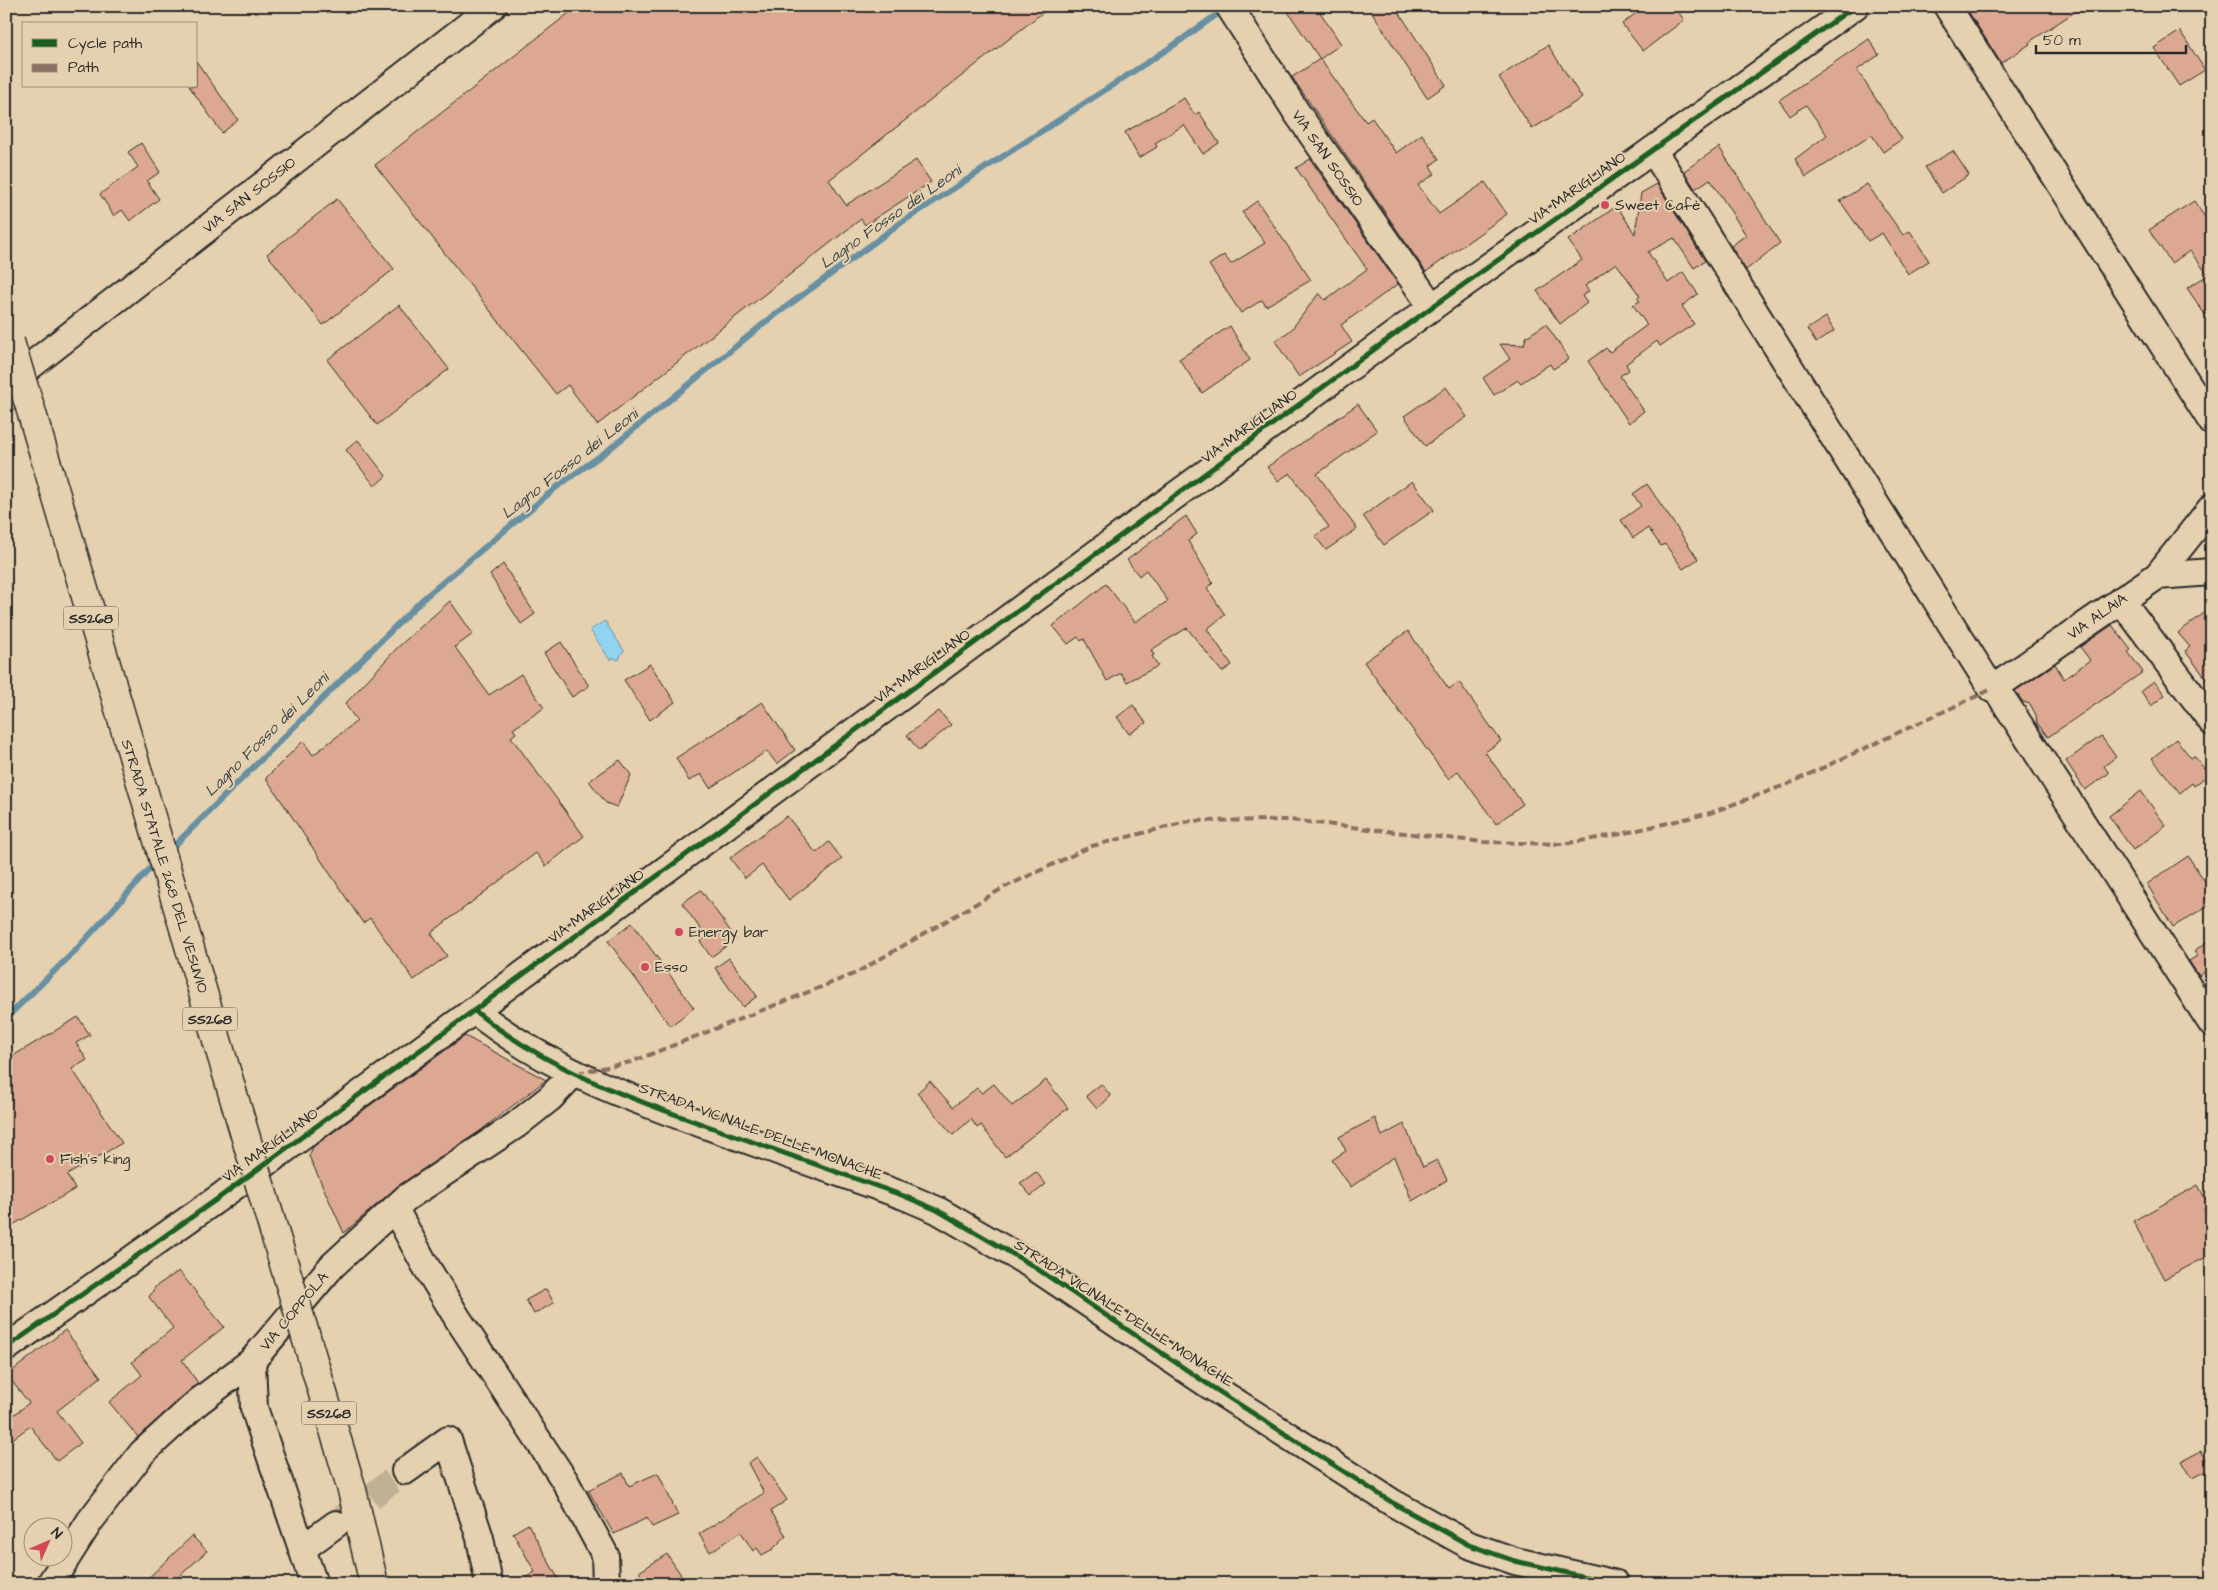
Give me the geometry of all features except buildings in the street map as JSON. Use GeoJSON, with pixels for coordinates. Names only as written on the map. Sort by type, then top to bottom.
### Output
{"type":"FeatureCollection","features":[{"type":"Feature","properties":{"kind":"highway","name":"STRADA STATALE 268 DEL VESUVIO"},"geometry":{"type":"LineString","coordinates":[[8,335],[172,893],[352,1490],[374,1584]]}},
{"type":"Feature","properties":{"kind":"highway","name":"STRADA STATALE 268 DEL VESUVIO"},"geometry":{"type":"LineString","coordinates":[[352,1490],[390,1584]]}},
{"type":"Feature","properties":{"kind":"street","name":"VIA SAN SOSSIO"},"geometry":{"type":"LineString","coordinates":[[6,385],[493,6]]}},
{"type":"Feature","properties":{"kind":"street","name":"VIA SAN SOSSIO"},"geometry":{"type":"LineString","coordinates":[[1229,6],[1297,113],[1432,307]]}},
{"type":"Feature","properties":{"kind":"street","name":"VIA MARIGLIANO"},"geometry":{"type":"LineString","coordinates":[[6,1348],[220,1197],[1432,307],[1855,6]]}},
{"type":"Feature","properties":{"kind":"street"},"geometry":{"type":"LineString","coordinates":[[1947,6],[2212,422]]}},
{"type":"Feature","properties":{"kind":"street"},"geometry":{"type":"LineString","coordinates":[[1653,150],[1994,688],[2212,1024]]}},
{"type":"Feature","properties":{"kind":"street"},"geometry":{"type":"LineString","coordinates":[[2157,576],[2212,507]]}},
{"type":"Feature","properties":{"kind":"street","name":"VIA ALAIA"},"geometry":{"type":"LineString","coordinates":[[1994,688],[2157,576],[2212,572]]}},
{"type":"Feature","properties":{"kind":"street"},"geometry":{"type":"LineString","coordinates":[[2121,600],[2212,722]]}},
{"type":"Feature","properties":{"kind":"street","name":"STRADA VICINALE DELLE MONACHE"},"geometry":{"type":"LineString","coordinates":[[474,1011],[536,1054],[572,1074],[680,1116],[876,1186],[937,1210],[1030,1264],[1212,1387],[1402,1508],[1469,1545],[1515,1561],[1616,1584]]}},
{"type":"Feature","properties":{"kind":"street","name":"VIA COPPOLA"},"geometry":{"type":"LineString","coordinates":[[50,1584],[90,1521],[142,1453],[198,1402],[252,1361],[332,1266],[406,1198],[516,1125],[550,1098],[572,1074]]}},
{"type":"Feature","properties":{"kind":"street"},"geometry":{"type":"LineString","coordinates":[[395,1209],[458,1319],[565,1481],[606,1555],[606,1584]]}},
{"type":"Feature","properties":{"kind":"street"},"geometry":{"type":"LineString","coordinates":[[252,1361],[254,1408],[314,1584]]}},
{"type":"Feature","properties":{"kind":"street"},"geometry":{"type":"LineString","coordinates":[[405,1470],[448,1440],[480,1538],[489,1584]]}},
{"type":"Feature","properties":{"kind":"street"},"geometry":{"type":"LineString","coordinates":[[302,1550],[336,1524]]}},
{"type":"Feature","properties":{"kind":"water"},"geometry":{"type":"Polygon","coordinates":[[[605,621],[624,651],[619,660],[613,658],[610,660],[590,630],[605,621]]]}},
{"type":"Feature","properties":{"kind":"waterway","name":"Lagno Fosso dei Leoni"},"geometry":{"type":"LineString","coordinates":[[169,851],[424,598],[558,486],[607,451],[767,321],[902,222],[1174,45],[1219,13]]}},
{"type":"Feature","properties":{"kind":"waterway","name":"Lagno Fosso dei Leoni"},"geometry":{"type":"LineString","coordinates":[[6,1018],[75,951],[156,862]]}},
{"type":"Feature","properties":{"kind":"tunnel"},"geometry":{"type":"LineString","coordinates":[[340,1520],[405,1471]]}},
{"type":"Feature","properties":{"kind":"marked path"},"geometry":{"type":"LineString","coordinates":[[577,1073],[631,1062],[854,974],[1005,887],[1092,846],[1190,821],[1290,820],[1483,842],[1563,844],[1621,834],[1710,813],[1788,784],[1992,689]]}},
{"type":"Feature","properties":{"kind":"cycle path"},"geometry":{"type":"LineString","coordinates":[[6,1348],[220,1197],[1432,307],[1855,6]]}},
{"type":"Feature","properties":{"kind":"cycle path"},"geometry":{"type":"LineString","coordinates":[[475,1011],[504,1033],[535,1052],[600,1085],[668,1112],[904,1196],[937,1210],[1030,1264],[1212,1387],[1393,1503],[1469,1545],[1515,1561],[1616,1584]]}},
{"type":"Feature","properties":{"kind":"place","name":"Sweet Cafè"},"geometry":{"type":"Point","coordinates":[1605,205]}},
{"type":"Feature","properties":{"kind":"place","name":"Energy bar"},"geometry":{"type":"Point","coordinates":[679,932]}},
{"type":"Feature","properties":{"kind":"place","name":"Esso"},"geometry":{"type":"Point","coordinates":[645,967]}},
{"type":"Feature","properties":{"kind":"place","name":"Fish's king"},"geometry":{"type":"Point","coordinates":[50,1159]}}]}
